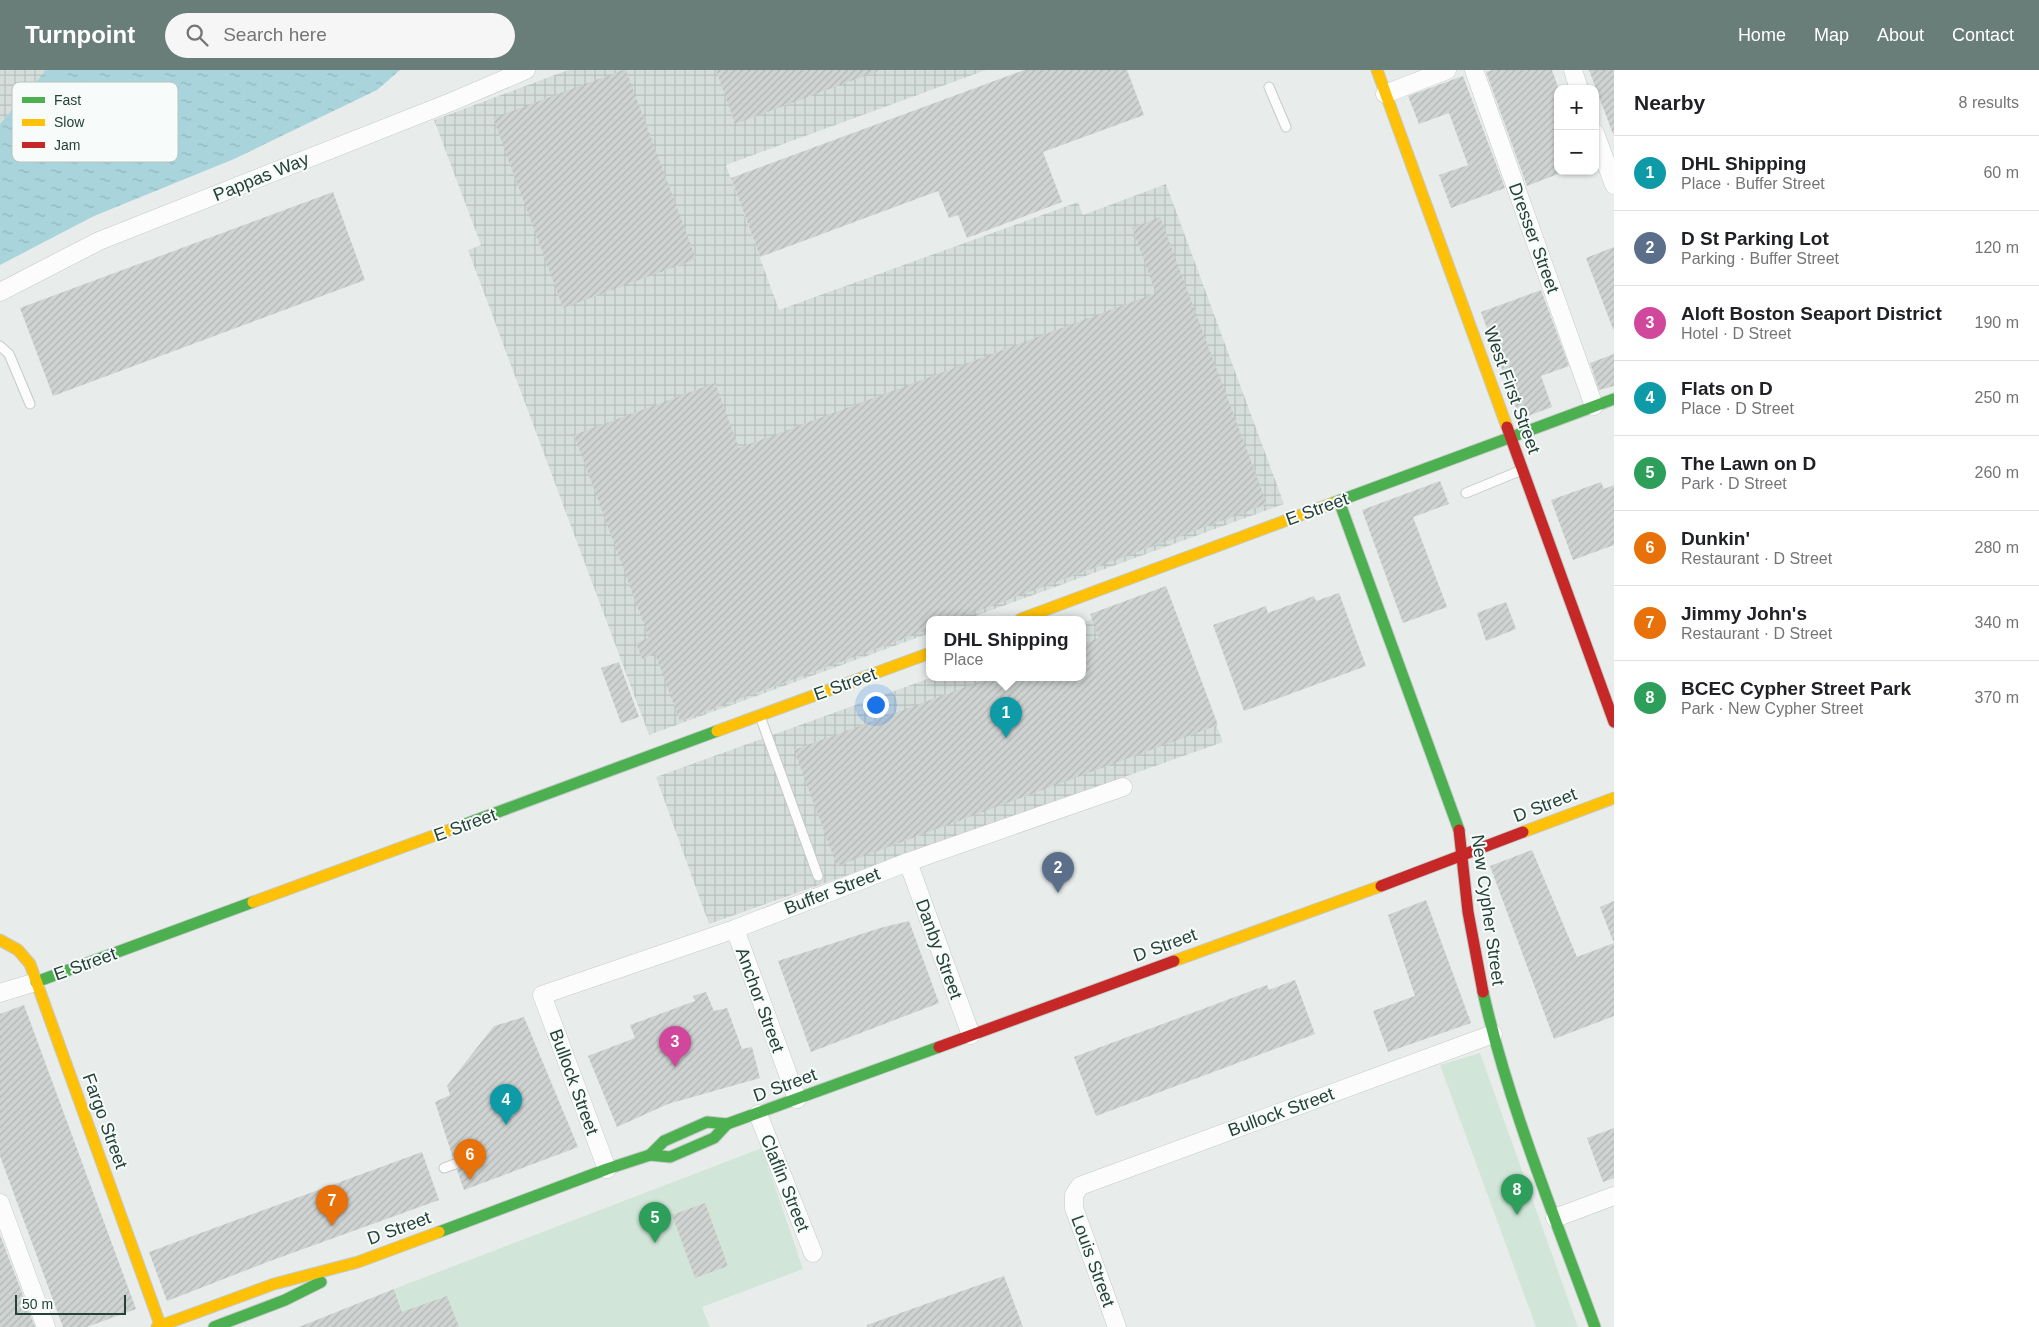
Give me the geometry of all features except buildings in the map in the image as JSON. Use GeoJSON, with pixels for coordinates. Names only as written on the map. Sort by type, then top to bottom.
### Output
{"type":"FeatureCollection","features":[{"type":"Feature","properties":{"kind":"street","name":"Pappas Way"},"geometry":{"type":"LineString","coordinates":[[0,292],[99,241],[451,102],[526,70]]}},
{"type":"Feature","properties":{"kind":"street","name":"West First Street"},"geometry":{"type":"LineString","coordinates":[[1377,70],[1614,722]]}},
{"type":"Feature","properties":{"kind":"street"},"geometry":{"type":"LineString","coordinates":[[1385,94],[1447,70]]}},
{"type":"Feature","properties":{"kind":"street","name":"Dresser Street"},"geometry":{"type":"LineString","coordinates":[[1474,70],[1594,406]]}},
{"type":"Feature","properties":{"kind":"street"},"geometry":{"type":"LineString","coordinates":[[1573,70],[1578,85]]}},
{"type":"Feature","properties":{"kind":"street"},"geometry":{"type":"LineString","coordinates":[[1599,144],[1614,185]]}},
{"type":"Feature","properties":{"kind":"street","name":"E Street"},"geometry":{"type":"LineString","coordinates":[[1028,616],[1614,399]]}},
{"type":"Feature","properties":{"kind":"street","name":"New Cypher Street"},"geometry":{"type":"LineString","coordinates":[[1339,501],[1460,834],[1464,885],[1472,942],[1493,1034],[1512,1098],[1595,1327]]}},
{"type":"Feature","properties":{"kind":"street","name":"E Street"},"geometry":{"type":"LineString","coordinates":[[0,993],[36,982],[926,654]]}},
{"type":"Feature","properties":{"kind":"street","name":"Buffer Street"},"geometry":{"type":"LineString","coordinates":[[542,995],[735,929],[908,862],[1123,787]]}},
{"type":"Feature","properties":{"kind":"street","name":"D Street"},"geometry":{"type":"LineString","coordinates":[[650,1155],[664,1141],[707,1122],[727,1124],[758,1114],[1462,856],[1614,798]]}},
{"type":"Feature","properties":{"kind":"street","name":"Danby Street"},"geometry":{"type":"LineString","coordinates":[[908,862],[971,1035]]}},
{"type":"Feature","properties":{"kind":"street","name":"Anchor Street"},"geometry":{"type":"LineString","coordinates":[[735,929],[797,1099]]}},
{"type":"Feature","properties":{"kind":"street","name":"Fargo Street"},"geometry":{"type":"LineString","coordinates":[[0,940],[18,950],[30,964],[160,1327]]}},
{"type":"Feature","properties":{"kind":"street","name":"Bullock Street"},"geometry":{"type":"LineString","coordinates":[[542,995],[607,1169]]}},
{"type":"Feature","properties":{"kind":"street","name":"Bullock Street"},"geometry":{"type":"LineString","coordinates":[[1074,1195],[1078,1188],[1088,1182],[1493,1034]]}},
{"type":"Feature","properties":{"kind":"street","name":"Claflin Street"},"geometry":{"type":"LineString","coordinates":[[758,1114],[813,1253]]}},
{"type":"Feature","properties":{"kind":"street","name":"D Street"},"geometry":{"type":"LineString","coordinates":[[160,1327],[274,1284],[358,1262],[607,1169],[650,1155],[670,1157],[714,1138],[727,1124]]}},
{"type":"Feature","properties":{"kind":"street","name":"Louis Street"},"geometry":{"type":"LineString","coordinates":[[1074,1195],[1075,1213],[1117,1327]]}},
{"type":"Feature","properties":{"kind":"street"},"geometry":{"type":"LineString","coordinates":[[1556,1218],[1614,1196]]}},
{"type":"Feature","properties":{"kind":"street"},"geometry":{"type":"LineString","coordinates":[[0,1203],[46,1327]]}},
{"type":"Feature","properties":{"kind":"street","name":"D Street"},"geometry":{"type":"LineString","coordinates":[[214,1327],[286,1300],[358,1262]]}},
{"type":"Feature","properties":{"kind":"lane"},"geometry":{"type":"LineString","coordinates":[[1269,87],[1286,127]]}},
{"type":"Feature","properties":{"kind":"lane"},"geometry":{"type":"LineString","coordinates":[[0,346],[9,354],[30,404]]}},
{"type":"Feature","properties":{"kind":"lane"},"geometry":{"type":"LineString","coordinates":[[1466,494],[1522,470]]}},
{"type":"Feature","properties":{"kind":"lane"},"geometry":{"type":"LineString","coordinates":[[760,716],[818,876]]}},
{"type":"Feature","properties":{"kind":"lane"},"geometry":{"type":"LineString","coordinates":[[444,1168],[455,1164]]}},
{"type":"Feature","properties":{"kind":"shaded area"},"geometry":{"type":"Polygon","coordinates":[[[0,70],[46,70],[36,82],[12,82],[12,110],[0,124],[0,70]]]}},
{"type":"Feature","properties":{"kind":"shaded area"},"geometry":{"type":"Polygon","coordinates":[[[568,70],[986,70],[726,165],[779,310],[1078,202],[1083,215],[1166,184],[1284,504],[975,616],[926,616],[926,634],[649,735],[468,250],[481,245],[434,120],[568,70]]]}},
{"type":"Feature","properties":{"kind":"shaded area"},"geometry":{"type":"Polygon","coordinates":[[[1165,593],[1223,742],[709,924],[656,777],[926,680],[1086,681],[1086,622],[1165,593]]]}},
{"type":"Feature","properties":{"kind":"green space"},"geometry":{"type":"Polygon","coordinates":[[[1480,1053],[1578,1327],[1536,1327],[1440,1065],[1480,1053]]]}},
{"type":"Feature","properties":{"kind":"green space"},"geometry":{"type":"Polygon","coordinates":[[[762,1148],[803,1269],[702,1307],[710,1327],[408,1327],[394,1289],[762,1148]]]}},
{"type":"Feature","properties":{"kind":"water"},"geometry":{"type":"Polygon","coordinates":[[[46,70],[400,70],[377,90],[234,159],[94,216],[0,265],[0,124],[12,110],[12,162],[178,162],[178,82],[36,82],[46,70]]]}},
{"type":"Feature","properties":{"kind":"traffic: fast"},"geometry":{"type":"LineString","coordinates":[[1333,503],[1614,399]]}},
{"type":"Feature","properties":{"kind":"traffic: fast"},"geometry":{"type":"LineString","coordinates":[[1339,501],[1459,830]]}},
{"type":"Feature","properties":{"kind":"traffic: fast"},"geometry":{"type":"LineString","coordinates":[[460,826],[717,731]]}},
{"type":"Feature","properties":{"kind":"traffic: fast"},"geometry":{"type":"LineString","coordinates":[[36,982],[253,902]]}},
{"type":"Feature","properties":{"kind":"traffic: fast"},"geometry":{"type":"LineString","coordinates":[[1483,992],[1519,1120],[1595,1327]]}},
{"type":"Feature","properties":{"kind":"traffic: fast"},"geometry":{"type":"LineString","coordinates":[[650,1155],[664,1141],[707,1122],[727,1124],[939,1047]]}},
{"type":"Feature","properties":{"kind":"traffic: fast"},"geometry":{"type":"LineString","coordinates":[[439,1232],[607,1169],[650,1155],[670,1157],[714,1138],[727,1124]]}},
{"type":"Feature","properties":{"kind":"traffic: fast"},"geometry":{"type":"LineString","coordinates":[[214,1327],[285,1300],[321,1282]]}},
{"type":"Feature","properties":{"kind":"traffic: slow"},"geometry":{"type":"LineString","coordinates":[[1377,70],[1507,427]]}},
{"type":"Feature","properties":{"kind":"traffic: slow"},"geometry":{"type":"LineString","coordinates":[[1029,616],[1333,503]]}},
{"type":"Feature","properties":{"kind":"traffic: slow"},"geometry":{"type":"LineString","coordinates":[[717,731],[926,654]]}},
{"type":"Feature","properties":{"kind":"traffic: slow"},"geometry":{"type":"LineString","coordinates":[[1523,832],[1614,798]]}},
{"type":"Feature","properties":{"kind":"traffic: slow"},"geometry":{"type":"LineString","coordinates":[[253,902],[460,826]]}},
{"type":"Feature","properties":{"kind":"traffic: slow"},"geometry":{"type":"LineString","coordinates":[[1174,961],[1381,886]]}},
{"type":"Feature","properties":{"kind":"traffic: slow"},"geometry":{"type":"LineString","coordinates":[[0,940],[18,950],[30,964],[161,1327]]}},
{"type":"Feature","properties":{"kind":"traffic: slow"},"geometry":{"type":"LineString","coordinates":[[157,1327],[274,1284],[358,1262],[439,1232]]}},
{"type":"Feature","properties":{"kind":"traffic: jam"},"geometry":{"type":"LineString","coordinates":[[1507,427],[1614,722]]}},
{"type":"Feature","properties":{"kind":"traffic: jam"},"geometry":{"type":"LineString","coordinates":[[1459,830],[1468,912],[1483,992]]}},
{"type":"Feature","properties":{"kind":"traffic: jam"},"geometry":{"type":"LineString","coordinates":[[1381,886],[1523,832]]}},
{"type":"Feature","properties":{"kind":"traffic: jam"},"geometry":{"type":"LineString","coordinates":[[939,1047],[1174,961]]}},
{"type":"Feature","properties":{"kind":"place","name":"DHL Shipping"},"geometry":{"type":"Point","coordinates":[1006,738]}},
{"type":"Feature","properties":{"kind":"place","name":"D St Parking Lot"},"geometry":{"type":"Point","coordinates":[1058,893]}},
{"type":"Feature","properties":{"kind":"place","name":"Aloft Boston Seaport District"},"geometry":{"type":"Point","coordinates":[675,1067]}},
{"type":"Feature","properties":{"kind":"place","name":"Flats on D"},"geometry":{"type":"Point","coordinates":[506,1125]}},
{"type":"Feature","properties":{"kind":"place","name":"Dunkin'"},"geometry":{"type":"Point","coordinates":[470,1180]}},
{"type":"Feature","properties":{"kind":"place","name":"BCEC Cypher Street Park"},"geometry":{"type":"Point","coordinates":[1517,1215]}},
{"type":"Feature","properties":{"kind":"place","name":"Jimmy John's"},"geometry":{"type":"Point","coordinates":[332,1226]}},
{"type":"Feature","properties":{"kind":"place","name":"The Lawn on D"},"geometry":{"type":"Point","coordinates":[655,1243]}}]}
